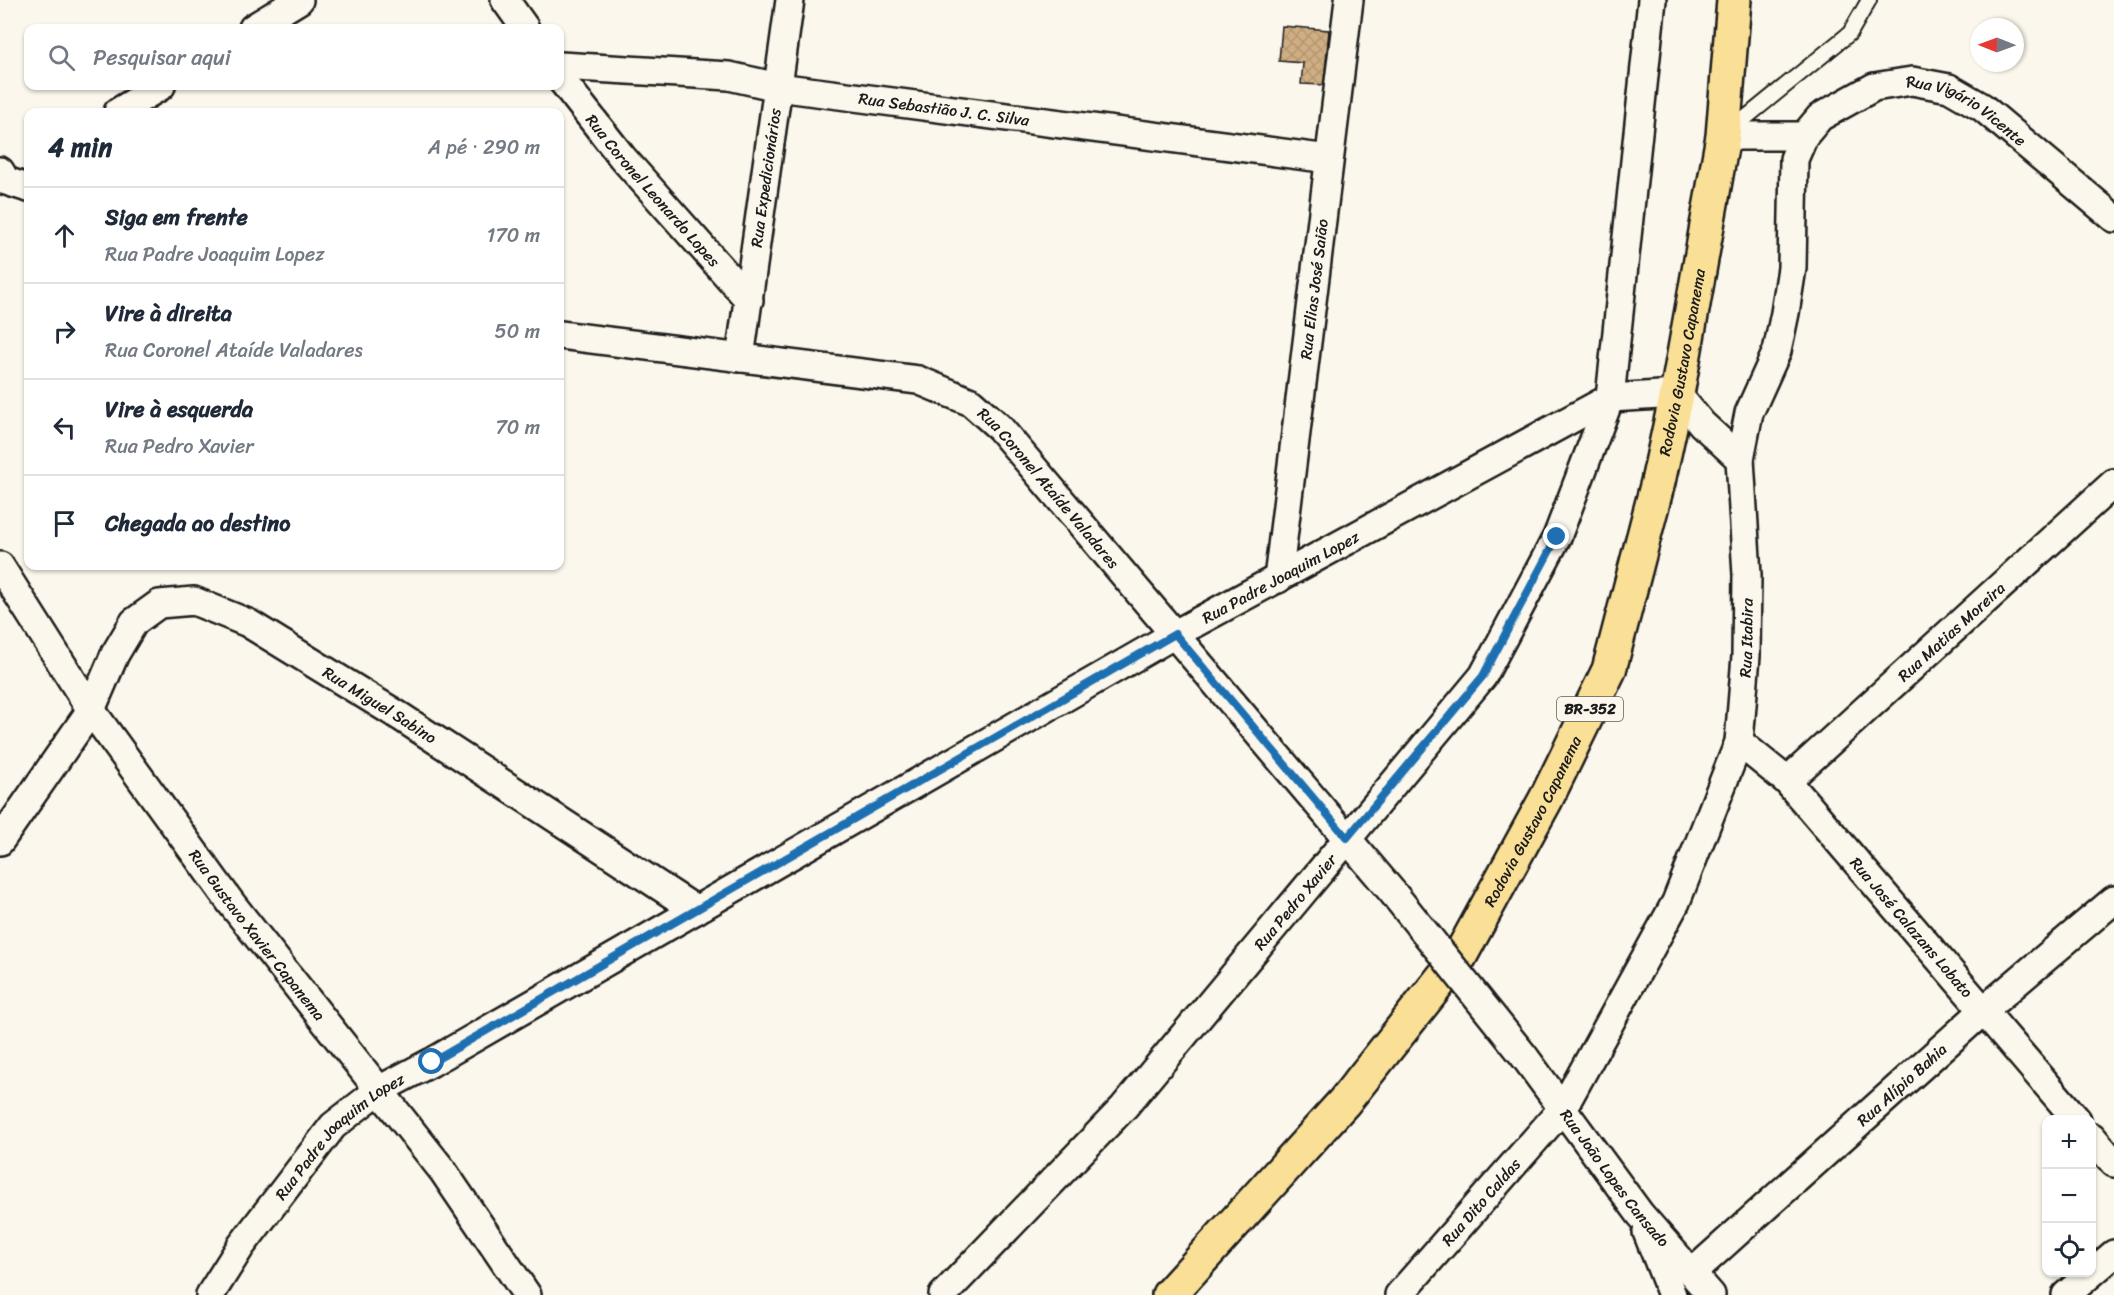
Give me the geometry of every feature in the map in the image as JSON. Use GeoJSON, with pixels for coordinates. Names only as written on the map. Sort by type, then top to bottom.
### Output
{"type":"FeatureCollection","features":[{"type":"Feature","properties":{"kind":"main road","name":"Rodovia Gustavo Capanema"},"geometry":{"type":"LineString","coordinates":[[1169,1295],[1344,1102],[1460,956],[1546,799],[1609,670],[1658,482],[1677,394],[1723,136],[1734,0]]}},
{"type":"Feature","properties":{"kind":"street"},"geometry":{"type":"LineString","coordinates":[[260,24],[299,0]]}},
{"type":"Feature","properties":{"kind":"street"},"geometry":{"type":"LineString","coordinates":[[505,0],[522,24]]}},
{"type":"Feature","properties":{"kind":"street","name":"Rua Expedicionários"},"geometry":{"type":"LineString","coordinates":[[740,358],[790,0]]}},
{"type":"Feature","properties":{"kind":"street","name":"Rua Elias José Saião"},"geometry":{"type":"LineString","coordinates":[[1278,579],[1349,0]]}},
{"type":"Feature","properties":{"kind":"street","name":"Rua Pedro Xavier"},"geometry":{"type":"LineString","coordinates":[[943,1295],[1124,1107],[1483,676],[1557,537],[1610,398],[1652,0]]}},
{"type":"Feature","properties":{"kind":"street","name":"Rua Sebastião J. C. Silva"},"geometry":{"type":"LineString","coordinates":[[564,66],[729,76],[778,87],[1329,159]]}},
{"type":"Feature","properties":{"kind":"street","name":"Rua Vigário Vicente"},"geometry":{"type":"LineString","coordinates":[[1804,136],[1820,117],[1874,87],[1911,81],[1949,88],[1982,107],[2113,216]]}},
{"type":"Feature","properties":{"kind":"street","name":"Rua Coronel Leonardo Lopes"},"geometry":{"type":"LineString","coordinates":[[564,83],[622,157],[749,300]]}},
{"type":"Feature","properties":{"kind":"street"},"geometry":{"type":"LineString","coordinates":[[124,108],[154,90]]}},
{"type":"Feature","properties":{"kind":"street"},"geometry":{"type":"LineString","coordinates":[[1723,136],[1804,136]]}},
{"type":"Feature","properties":{"kind":"street","name":"Rua Itabira"},"geometry":{"type":"LineString","coordinates":[[1563,1108],[1677,902],[1739,742],[1746,656],[1747,575],[1740,459],[1749,413],[1777,351],[1785,313],[1792,268],[1794,159],[1804,136]]}},
{"type":"Feature","properties":{"kind":"street","name":"Rua Coronel Ataíde Valadares"},"geometry":{"type":"LineString","coordinates":[[564,336],[918,380],[971,402],[999,427],[1394,894]]}},
{"type":"Feature","properties":{"kind":"street"},"geometry":{"type":"LineString","coordinates":[[1677,394],[1702,424],[1740,459]]}},
{"type":"Feature","properties":{"kind":"street","name":"Rua Padre Joaquim Lopez"},"geometry":{"type":"LineString","coordinates":[[210,1295],[242,1246],[333,1126],[379,1090],[432,1062],[1175,634],[1610,398],[1677,394]]}},
{"type":"Feature","properties":{"kind":"street","name":"Rua Matias Moreira"},"geometry":{"type":"LineString","coordinates":[[1787,781],[2114,483]]}},
{"type":"Feature","properties":{"kind":"street","name":"Rua Gustavo Xavier Capanema"},"geometry":{"type":"LineString","coordinates":[[0,566],[91,710],[231,903],[443,1171],[527,1295]]}},
{"type":"Feature","properties":{"kind":"street","name":"Rua Miguel Sabino"},"geometry":{"type":"LineString","coordinates":[[0,841],[91,710],[115,654],[134,622],[159,604],[195,601],[248,623],[391,710],[696,910]]}},
{"type":"Feature","properties":{"kind":"street","name":"Rua José Calazans Lobato"},"geometry":{"type":"LineString","coordinates":[[1739,742],[1787,781],[2074,1115]]}},
{"type":"Feature","properties":{"kind":"street","name":"Rua João Lopes Cansado"},"geometry":{"type":"LineString","coordinates":[[1394,894],[1524,1056],[1640,1214],[1711,1295]]}},
{"type":"Feature","properties":{"kind":"street","name":"Rua Alípio Bahia"},"geometry":{"type":"LineString","coordinates":[[1692,1273],[1984,1010],[2114,900]]}},
{"type":"Feature","properties":{"kind":"street","name":"Rua Dito Caldas"},"geometry":{"type":"LineString","coordinates":[[1400,1295],[1563,1108]]}},
{"type":"Feature","properties":{"kind":"street"},"geometry":{"type":"LineString","coordinates":[[2096,1143],[2114,1163]]}},
{"type":"Feature","properties":{"kind":"street"},"geometry":{"type":"LineString","coordinates":[[1640,1214],[1672,1295]]}},
{"type":"Feature","properties":{"kind":"street"},"geometry":{"type":"LineString","coordinates":[[2066,1295],[2114,1254]]}},
{"type":"Feature","properties":{"kind":"lane"},"geometry":{"type":"LineString","coordinates":[[1723,136],[1850,33],[1869,0]]}},
{"type":"Feature","properties":{"kind":"building"},"geometry":{"type":"Polygon","coordinates":[[[1282,26],[1329,30],[1324,85],[1301,84],[1303,63],[1279,61],[1282,26]]]}},
{"type":"Feature","properties":{"kind":"route"},"geometry":{"type":"LineString","coordinates":[[432,1062],[1175,634],[1347,838],[1483,676],[1557,537]]}}]}
